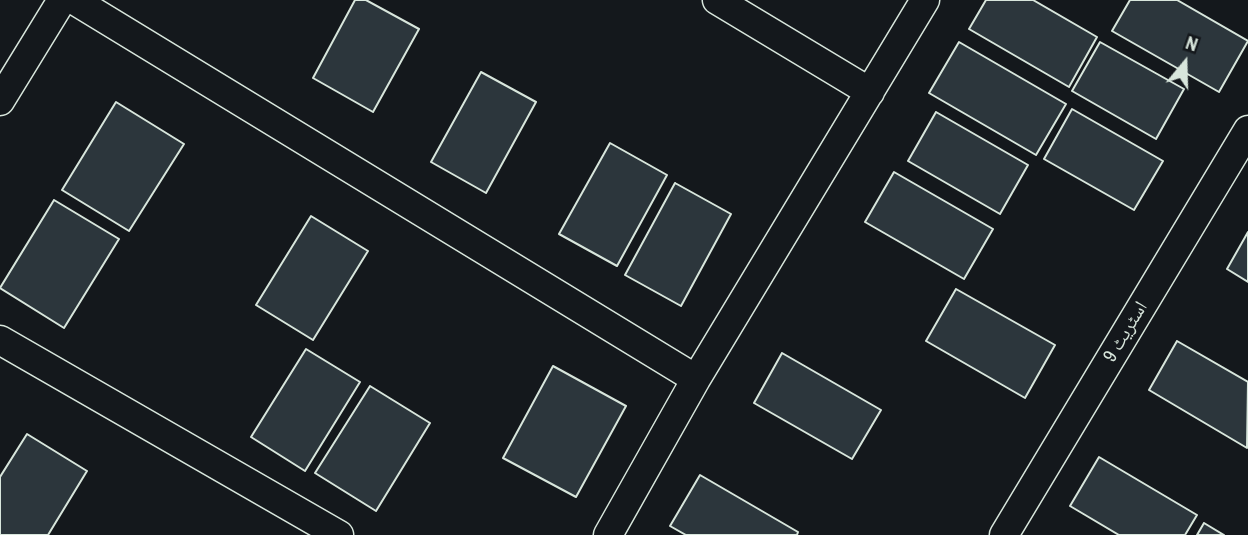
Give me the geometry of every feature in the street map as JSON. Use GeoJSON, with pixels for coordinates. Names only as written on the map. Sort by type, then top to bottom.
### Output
{"type":"FeatureCollection","features":[{"type":"Feature","properties":{"kind":"street"},"geometry":{"type":"LineString","coordinates":[[0,101],[62,0]]}},
{"type":"Feature","properties":{"kind":"street"},"geometry":{"type":"LineString","coordinates":[[74,0],[696,379]]}},
{"type":"Feature","properties":{"kind":"street"},"geometry":{"type":"LineString","coordinates":[[717,0],[870,92]]}},
{"type":"Feature","properties":{"kind":"street"},"geometry":{"type":"LineString","coordinates":[[608,535],[696,379],[925,0]]}},
{"type":"Feature","properties":{"kind":"street","name":"اسٹریٹ 9"},"geometry":{"type":"LineString","coordinates":[[1004,535],[1248,130]]}},
{"type":"Feature","properties":{"kind":"street"},"geometry":{"type":"LineString","coordinates":[[0,340],[339,535]]}},
{"type":"Feature","properties":{"kind":"building"},"geometry":{"type":"Polygon","coordinates":[[[355,0],[366,0],[419,29],[373,112],[313,78],[355,0]]]}},
{"type":"Feature","properties":{"kind":"building"},"geometry":{"type":"Polygon","coordinates":[[[986,0],[1033,0],[1097,37],[1069,87],[969,29],[986,0]]]}},
{"type":"Feature","properties":{"kind":"building"},"geometry":{"type":"Polygon","coordinates":[[[1130,0],[1177,0],[1248,41],[1219,92],[1112,31],[1130,0]]]}},
{"type":"Feature","properties":{"kind":"building"},"geometry":{"type":"Polygon","coordinates":[[[959,42],[1066,104],[1036,155],[929,93],[959,42]]]}},
{"type":"Feature","properties":{"kind":"building"},"geometry":{"type":"Polygon","coordinates":[[[1100,42],[1184,89],[1156,139],[1072,91],[1100,42]]]}},
{"type":"Feature","properties":{"kind":"building"},"geometry":{"type":"Polygon","coordinates":[[[481,72],[536,102],[486,193],[431,162],[481,72]]]}},
{"type":"Feature","properties":{"kind":"building"},"geometry":{"type":"Polygon","coordinates":[[[116,102],[184,144],[129,231],[62,190],[116,102]]]}},
{"type":"Feature","properties":{"kind":"building"},"geometry":{"type":"Polygon","coordinates":[[[1072,109],[1163,161],[1134,210],[1044,159],[1072,109]]]}},
{"type":"Feature","properties":{"kind":"building"},"geometry":{"type":"Polygon","coordinates":[[[936,112],[1028,165],[1000,214],[908,161],[936,112]]]}},
{"type":"Feature","properties":{"kind":"building"},"geometry":{"type":"Polygon","coordinates":[[[610,143],[667,175],[617,266],[559,234],[610,143]]]}},
{"type":"Feature","properties":{"kind":"building"},"geometry":{"type":"Polygon","coordinates":[[[894,172],[993,229],[964,279],[865,222],[894,172]]]}},
{"type":"Feature","properties":{"kind":"building"},"geometry":{"type":"Polygon","coordinates":[[[675,183],[731,214],[681,306],[625,275],[675,183]]]}},
{"type":"Feature","properties":{"kind":"building"},"geometry":{"type":"Polygon","coordinates":[[[54,200],[119,239],[64,328],[0,288],[54,200]]]}},
{"type":"Feature","properties":{"kind":"building"},"geometry":{"type":"Polygon","coordinates":[[[311,216],[368,251],[313,340],[256,305],[311,216]]]}},
{"type":"Feature","properties":{"kind":"building"},"geometry":{"type":"Polygon","coordinates":[[[1248,232],[1248,282],[1227,269],[1248,232]]]}},
{"type":"Feature","properties":{"kind":"building"},"geometry":{"type":"Polygon","coordinates":[[[956,289],[1055,345],[1025,398],[926,341],[956,289]]]}},
{"type":"Feature","properties":{"kind":"building"},"geometry":{"type":"Polygon","coordinates":[[[1177,341],[1248,382],[1247,448],[1149,390],[1177,341]]]}},
{"type":"Feature","properties":{"kind":"building"},"geometry":{"type":"Polygon","coordinates":[[[306,349],[360,382],[305,471],[251,437],[306,349]]]}},
{"type":"Feature","properties":{"kind":"building"},"geometry":{"type":"Polygon","coordinates":[[[782,353],[881,410],[852,459],[754,403],[782,353]]]}},
{"type":"Feature","properties":{"kind":"building"},"geometry":{"type":"Polygon","coordinates":[[[553,366],[626,406],[576,497],[503,458],[553,366]]]}},
{"type":"Feature","properties":{"kind":"building"},"geometry":{"type":"Polygon","coordinates":[[[370,386],[430,423],[376,511],[315,473],[370,386]]]}},
{"type":"Feature","properties":{"kind":"building"},"geometry":{"type":"Polygon","coordinates":[[[27,434],[87,471],[48,535],[0,535],[0,477],[27,434]]]}},
{"type":"Feature","properties":{"kind":"building"},"geometry":{"type":"Polygon","coordinates":[[[1099,457],[1197,515],[1185,535],[1119,535],[1070,506],[1099,457]]]}},
{"type":"Feature","properties":{"kind":"building"},"geometry":{"type":"Polygon","coordinates":[[[700,475],[798,532],[797,535],[686,535],[670,526],[700,475]]]}},
{"type":"Feature","properties":{"kind":"building"},"geometry":{"type":"Polygon","coordinates":[[[1204,523],[1224,535],[1197,535],[1204,523]]]}}]}
